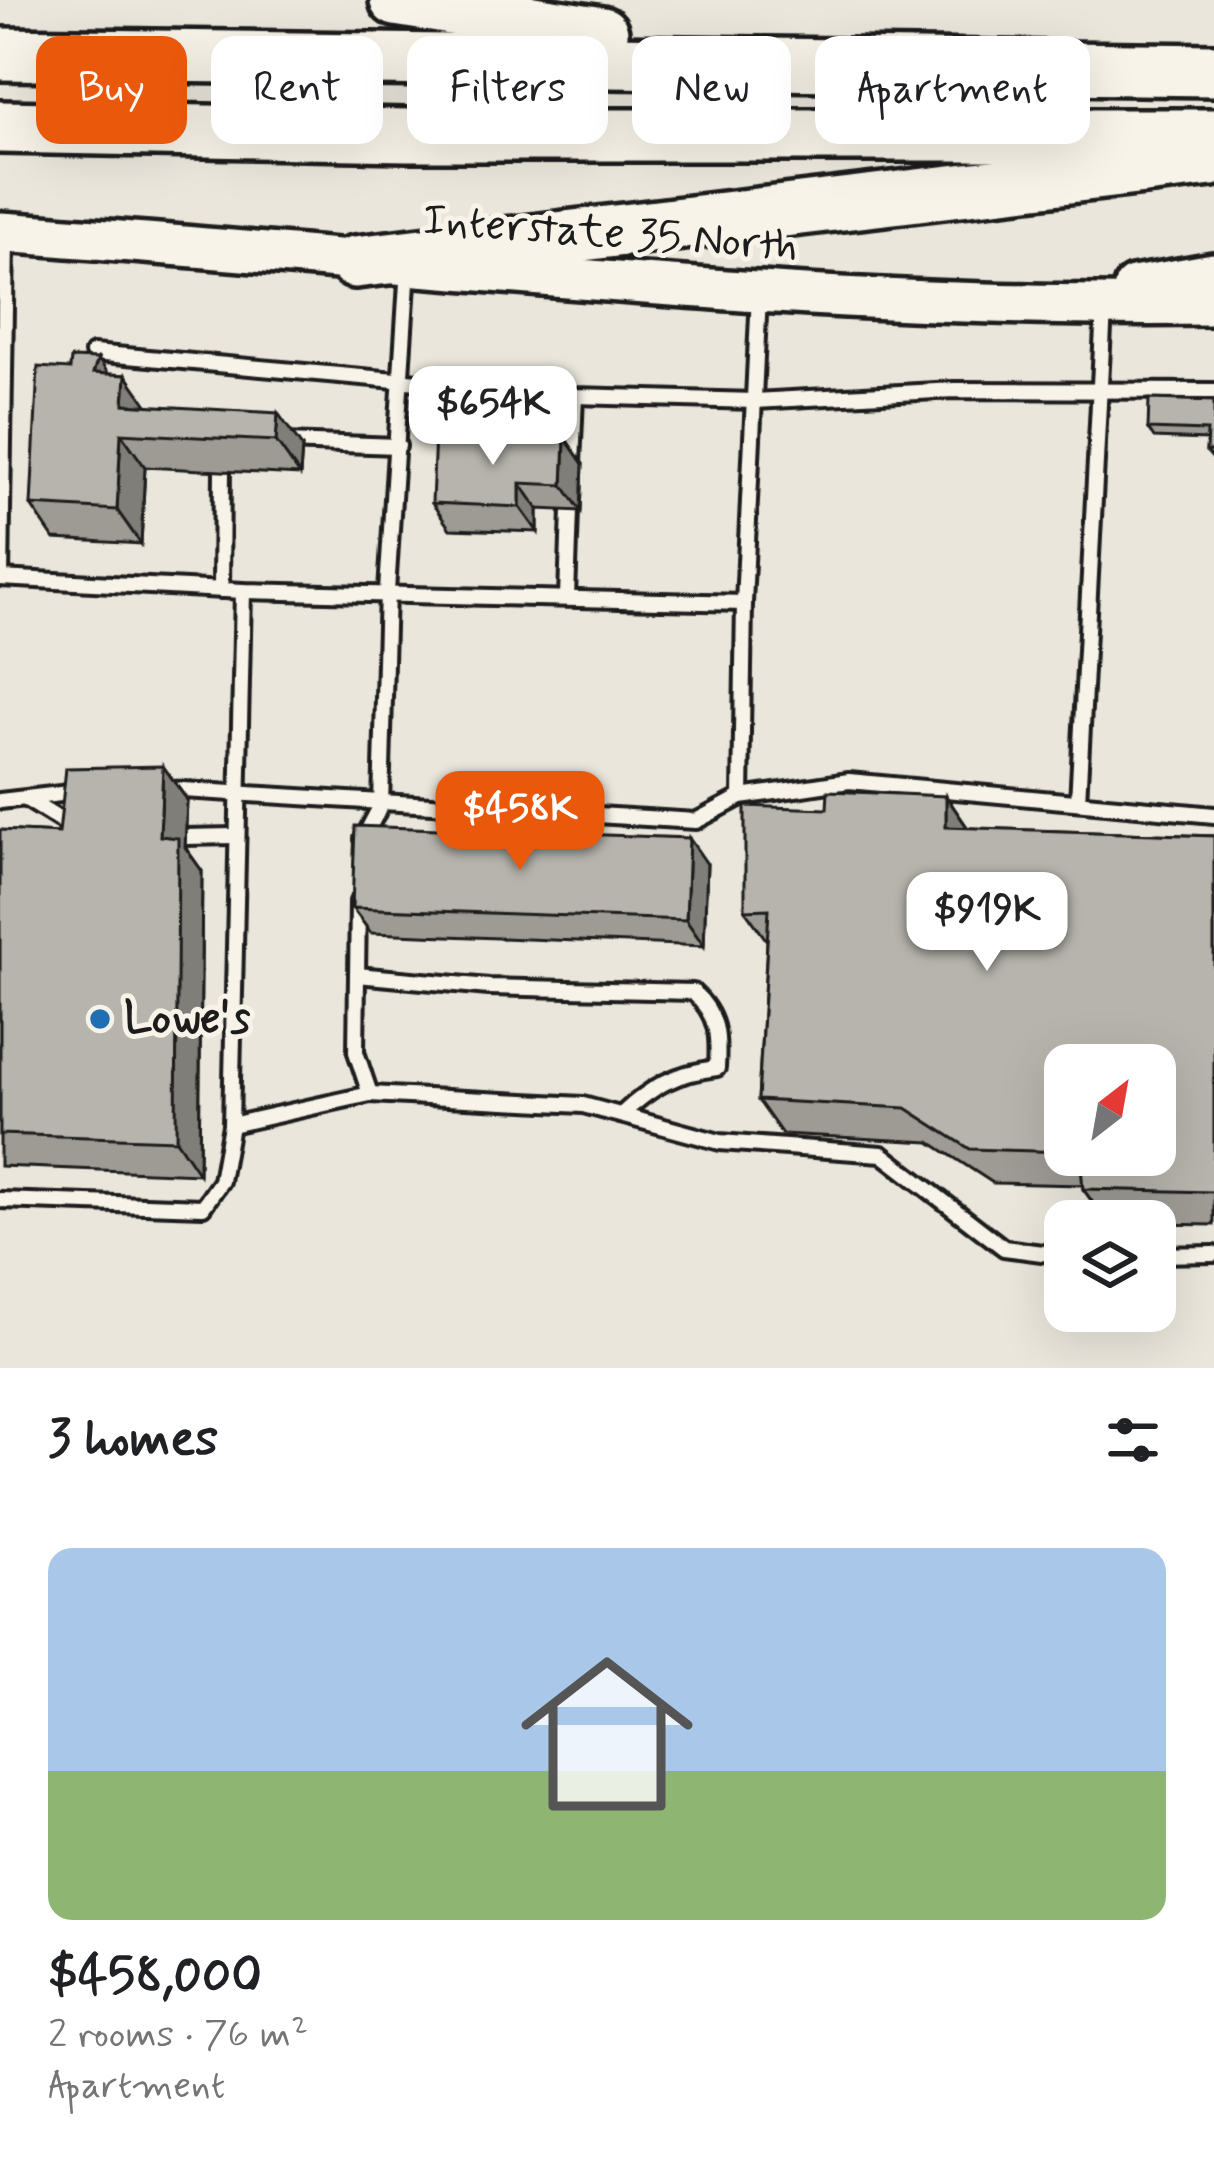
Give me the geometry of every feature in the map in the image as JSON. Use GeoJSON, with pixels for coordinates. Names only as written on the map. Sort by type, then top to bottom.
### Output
{"type":"FeatureCollection","features":[{"type":"Feature","properties":{"kind":"highway"},"geometry":{"type":"LineString","coordinates":[[396,0],[815,61]]}},
{"type":"Feature","properties":{"kind":"highway"},"geometry":{"type":"LineString","coordinates":[[0,54],[815,62]]}},
{"type":"Feature","properties":{"kind":"highway"},"geometry":{"type":"LineString","coordinates":[[1090,67],[1214,70]]}},
{"type":"Feature","properties":{"kind":"highway"},"geometry":{"type":"LineString","coordinates":[[0,128],[407,135],[1214,135]]}},
{"type":"Feature","properties":{"kind":"highway"},"geometry":{"type":"LineString","coordinates":[[355,262],[1214,160]]}},
{"type":"Feature","properties":{"kind":"main road","name":"Interstate 35 North"},"geometry":{"type":"LineString","coordinates":[[3,232],[759,295],[1022,308],[1105,300]]}},
{"type":"Feature","properties":{"kind":"main road"},"geometry":{"type":"LineString","coordinates":[[1105,300],[1214,273]]}},
{"type":"Feature","properties":{"kind":"main road"},"geometry":{"type":"LineString","coordinates":[[1105,300],[1214,305]]}},
{"type":"Feature","properties":{"kind":"lane"},"geometry":{"type":"LineString","coordinates":[[3,232],[0,578],[243,591],[744,603]]}},
{"type":"Feature","properties":{"kind":"lane"},"geometry":{"type":"LineString","coordinates":[[358,848],[381,805],[387,591],[408,267]]}},
{"type":"Feature","properties":{"kind":"lane"},"geometry":{"type":"LineString","coordinates":[[741,797],[744,603],[759,295]]}},
{"type":"Feature","properties":{"kind":"lane"},"geometry":{"type":"LineString","coordinates":[[1078,802],[1096,390],[1105,300]]}},
{"type":"Feature","properties":{"kind":"lane"},"geometry":{"type":"LineString","coordinates":[[93,353],[575,396],[755,401],[954,389],[1214,391]]}},
{"type":"Feature","properties":{"kind":"lane"},"geometry":{"type":"LineString","coordinates":[[572,464],[575,396]]}},
{"type":"Feature","properties":{"kind":"lane"},"geometry":{"type":"LineString","coordinates":[[272,442],[398,446]]}},
{"type":"Feature","properties":{"kind":"lane"},"geometry":{"type":"LineString","coordinates":[[221,590],[222,470]]}},
{"type":"Feature","properties":{"kind":"lane"},"geometry":{"type":"LineString","coordinates":[[567,597],[570,510]]}},
{"type":"Feature","properties":{"kind":"lane"},"geometry":{"type":"LineString","coordinates":[[0,1200],[202,1207],[221,1181],[230,1125],[243,591]]}},
{"type":"Feature","properties":{"kind":"lane"},"geometry":{"type":"LineString","coordinates":[[145,789],[696,821],[741,797],[849,781],[1214,815]]}},
{"type":"Feature","properties":{"kind":"lane"},"geometry":{"type":"LineString","coordinates":[[0,801],[97,790]]}},
{"type":"Feature","properties":{"kind":"lane"},"geometry":{"type":"LineString","coordinates":[[26,800],[86,836]]}},
{"type":"Feature","properties":{"kind":"lane"},"geometry":{"type":"LineString","coordinates":[[185,837],[234,836]]}},
{"type":"Feature","properties":{"kind":"lane"},"geometry":{"type":"LineString","coordinates":[[358,890],[356,1052],[370,1094]]}},
{"type":"Feature","properties":{"kind":"lane"},"geometry":{"type":"LineString","coordinates":[[357,975],[489,987],[693,992],[711,1008],[719,1034],[717,1068],[680,1072],[650,1088],[621,1115]]}},
{"type":"Feature","properties":{"kind":"lane"},"geometry":{"type":"LineString","coordinates":[[230,1125],[370,1094],[583,1105],[720,1142],[882,1154],[1004,1248],[1044,1253]]}},
{"type":"Feature","properties":{"kind":"lane"},"geometry":{"type":"LineString","coordinates":[[1176,1255],[1214,1254]]}},
{"type":"Feature","properties":{"kind":"building"},"geometry":{"type":"Polygon","coordinates":[[[71,358],[98,359],[93,373],[126,375],[124,404],[278,413],[276,441],[121,433],[117,510],[31,505],[38,367],[70,369],[71,358]]]}},
{"type":"Feature","properties":{"kind":"building"},"geometry":{"type":"Polygon","coordinates":[[[1149,399],[1214,401],[1214,451],[1206,451],[1207,431],[1148,429],[1149,399]]]}},
{"type":"Feature","properties":{"kind":"building"},"geometry":{"type":"Polygon","coordinates":[[[435,433],[565,438],[563,485],[520,483],[520,507],[432,503],[435,433]]]}},
{"type":"Feature","properties":{"kind":"building","name":"Lowe's"},"geometry":{"type":"Polygon","coordinates":[[[163,766],[160,836],[178,838],[176,1140],[0,1134],[0,830],[59,833],[66,768],[163,766]]]}},
{"type":"Feature","properties":{"kind":"building"},"geometry":{"type":"Polygon","coordinates":[[[828,791],[946,796],[946,827],[1214,836],[1214,1192],[1083,1189],[1082,1176],[1176,1176],[1176,1044],[1044,1044],[1044,1151],[970,1149],[906,1108],[758,1100],[769,909],[745,910],[745,806],[827,809],[828,791]]]}},
{"type":"Feature","properties":{"kind":"building"},"geometry":{"type":"Polygon","coordinates":[[[355,826],[689,838],[686,920],[352,908],[355,826]]]}},
{"type":"Feature","properties":{"kind":"place","name":"Lowe's"},"geometry":{"type":"Point","coordinates":[100,1019]}}]}
